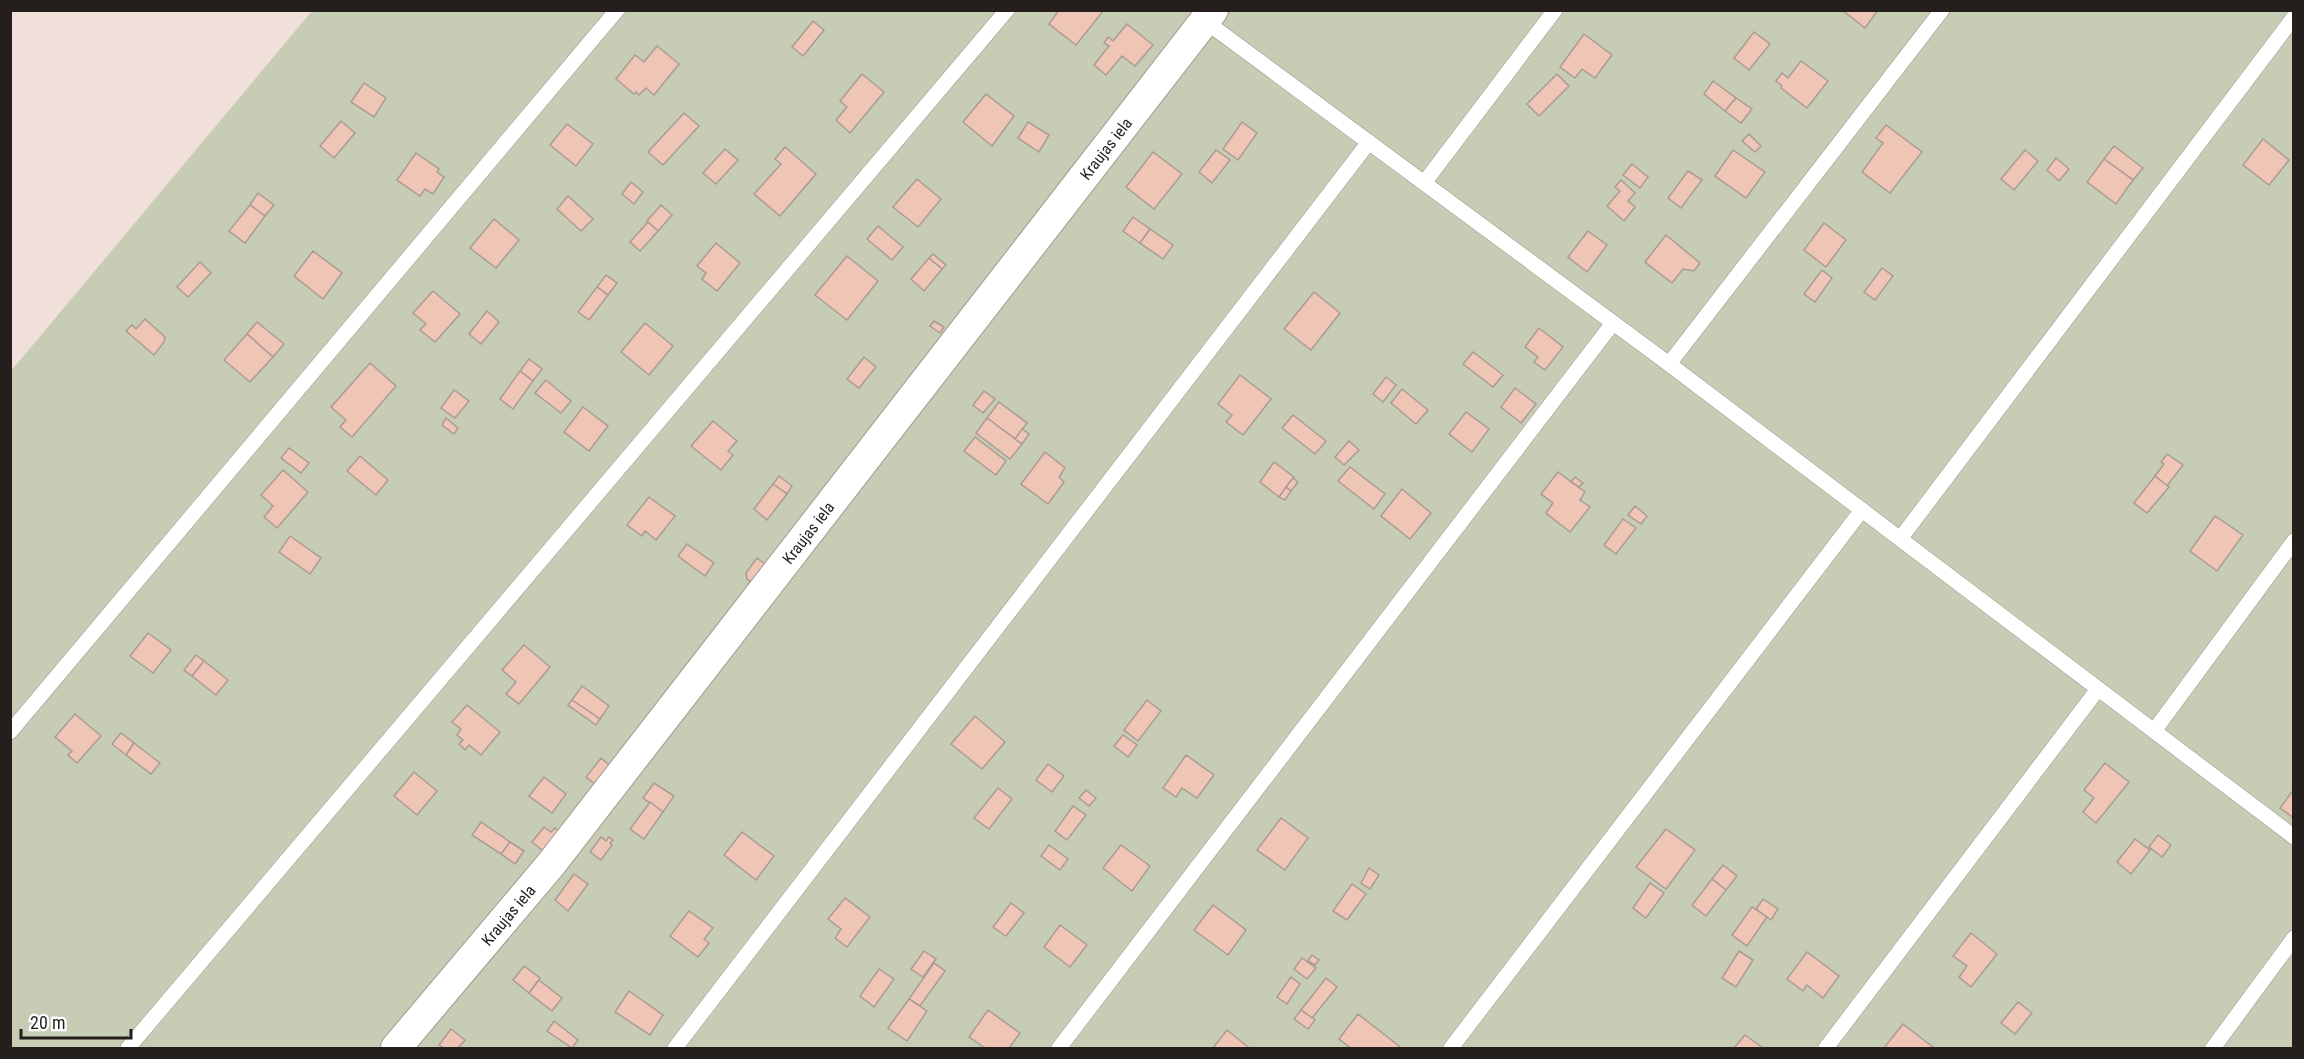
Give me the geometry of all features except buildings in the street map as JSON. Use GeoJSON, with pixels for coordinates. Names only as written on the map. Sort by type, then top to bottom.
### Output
{"type":"FeatureCollection","features":[{"type":"Feature","properties":{"kind":"street","name":"Kraujas iela"},"geometry":{"type":"LineString","coordinates":[[396,1048],[552,863],[1209,16]]}},
{"type":"Feature","properties":{"kind":"lane"},"geometry":{"type":"LineString","coordinates":[[10,732],[617,10]]}},
{"type":"Feature","properties":{"kind":"lane"},"geometry":{"type":"LineString","coordinates":[[128,1048],[1007,10]]}},
{"type":"Feature","properties":{"kind":"lane"},"geometry":{"type":"LineString","coordinates":[[1424,183],[1555,10]]}},
{"type":"Feature","properties":{"kind":"lane"},"geometry":{"type":"LineString","coordinates":[[1669,364],[1942,10]]}},
{"type":"Feature","properties":{"kind":"lane"},"geometry":{"type":"LineString","coordinates":[[1209,16],[1369,142],[1669,364],[2294,837]]}},
{"type":"Feature","properties":{"kind":"lane"},"geometry":{"type":"LineString","coordinates":[[1900,539],[2294,17]]}},
{"type":"Feature","properties":{"kind":"lane"},"geometry":{"type":"LineString","coordinates":[[675,1048],[1369,142]]}},
{"type":"Feature","properties":{"kind":"lane"},"geometry":{"type":"LineString","coordinates":[[1059,1048],[1613,323]]}},
{"type":"Feature","properties":{"kind":"lane"},"geometry":{"type":"LineString","coordinates":[[1451,1048],[1862,510]]}},
{"type":"Feature","properties":{"kind":"lane"},"geometry":{"type":"LineString","coordinates":[[2154,731],[2294,541]]}},
{"type":"Feature","properties":{"kind":"lane"},"geometry":{"type":"LineString","coordinates":[[1826,1048],[2098,689]]}},
{"type":"Feature","properties":{"kind":"lane"},"geometry":{"type":"LineString","coordinates":[[2213,1048],[2294,938]]}},
{"type":"Feature","properties":{"kind":"green space"},"geometry":{"type":"Polygon","coordinates":[[[312,11],[2293,11],[2293,1048],[11,1048],[11,371],[312,11]]]}}]}
